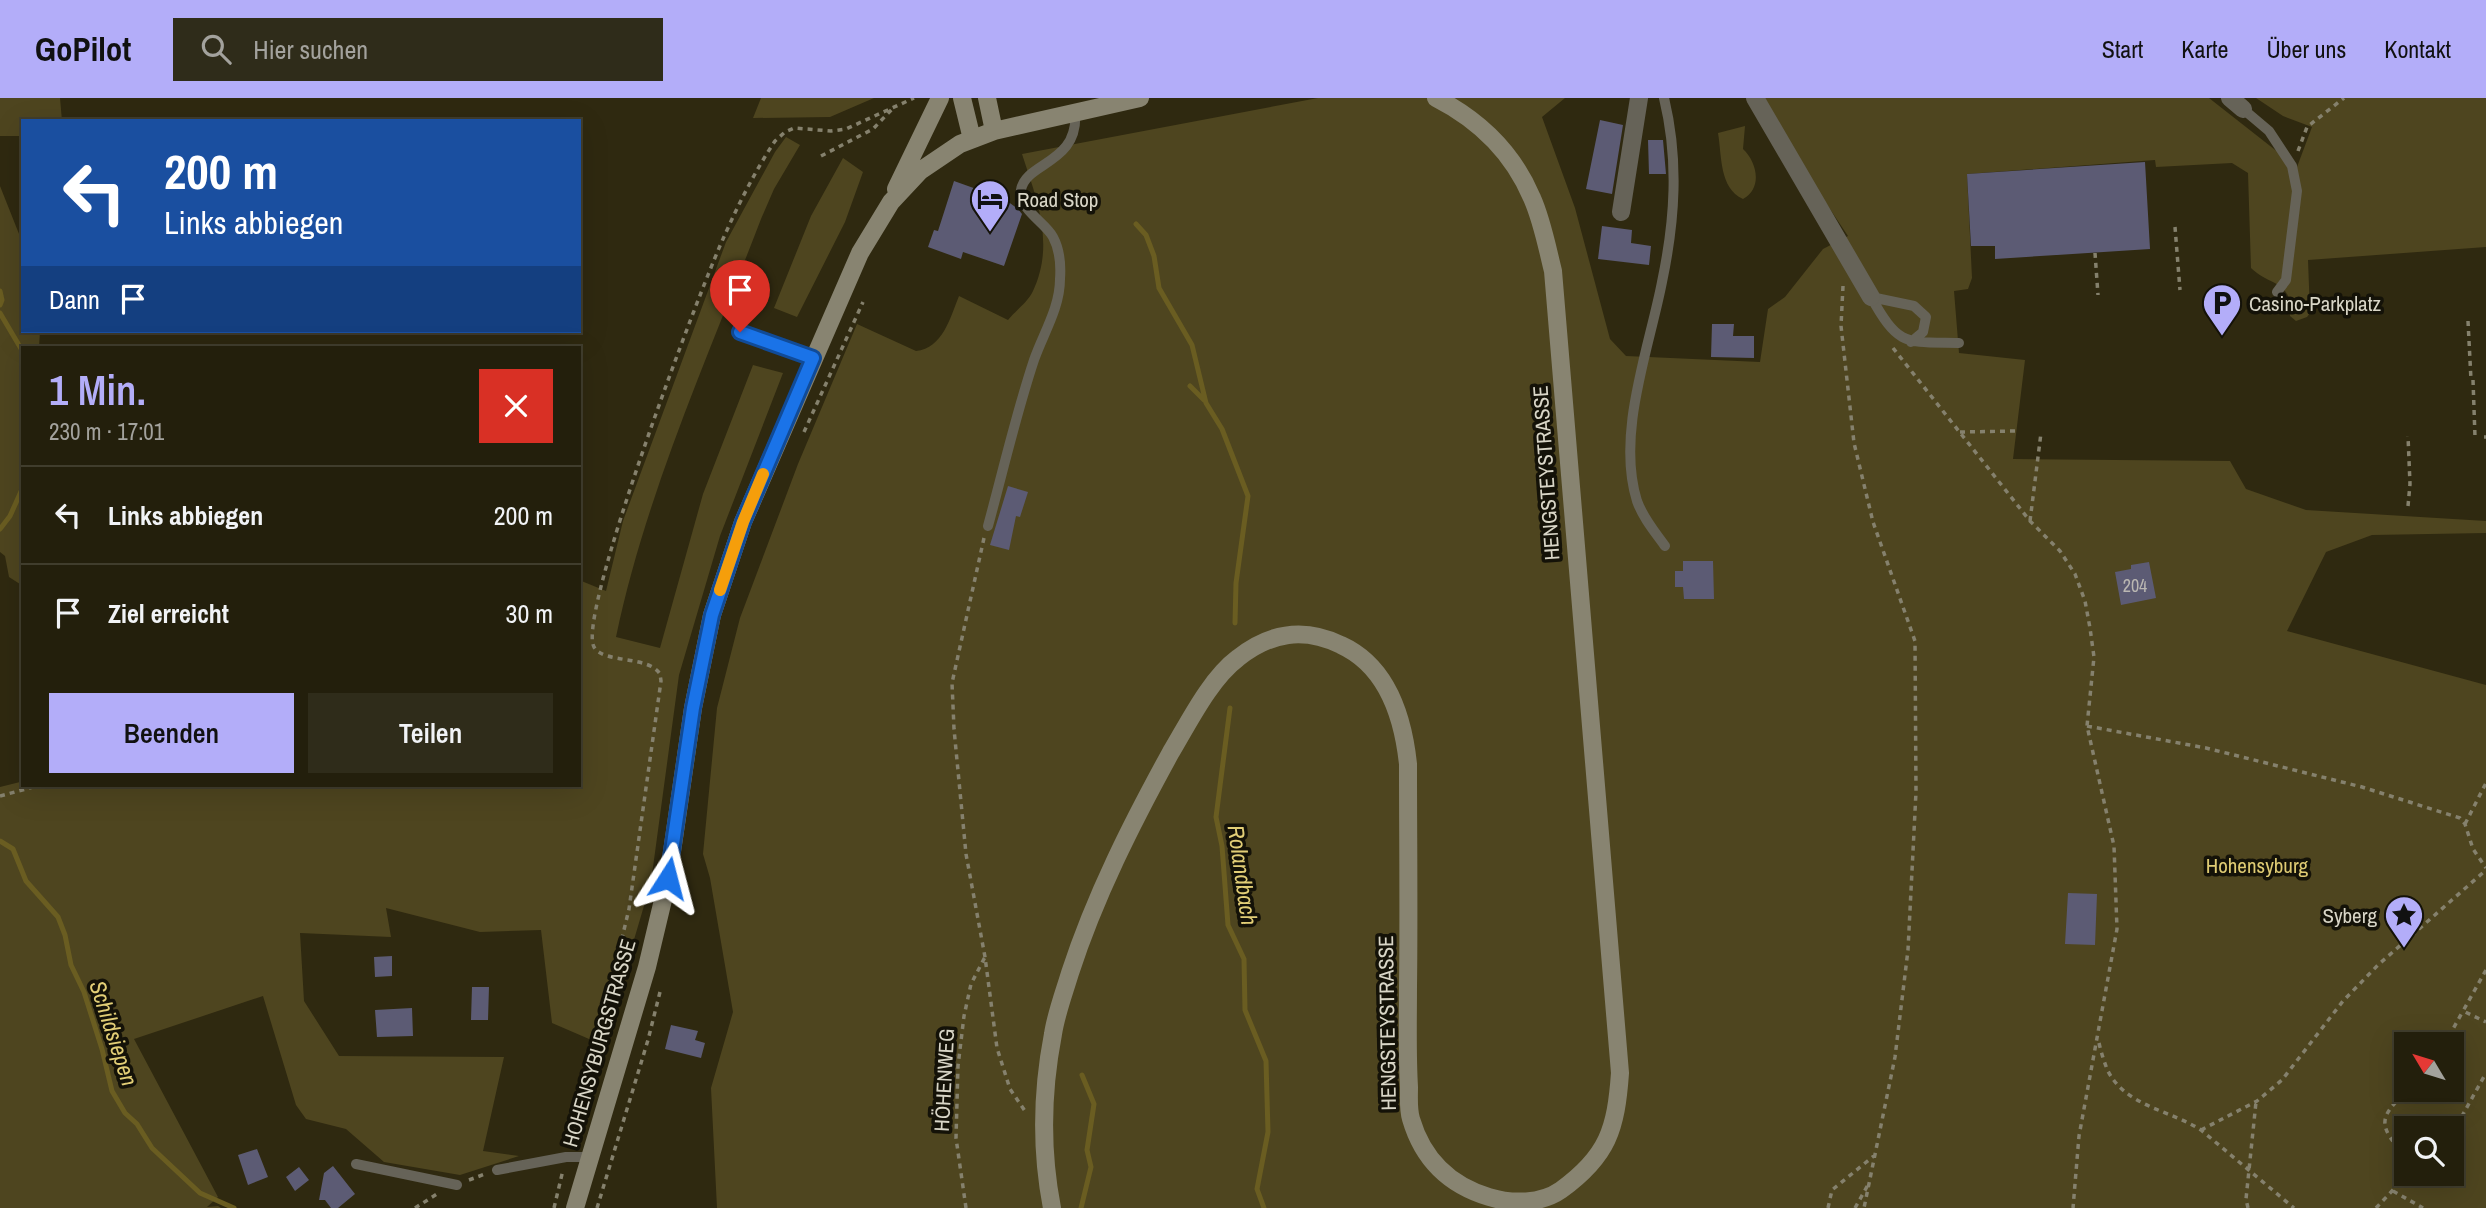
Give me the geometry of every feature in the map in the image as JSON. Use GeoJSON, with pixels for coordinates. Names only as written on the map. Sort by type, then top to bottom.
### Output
{"type":"FeatureCollection","features":[{"type":"Feature","properties":{"kind":"main road"},"geometry":{"type":"LineString","coordinates":[[891,202],[940,98]]}},
{"type":"Feature","properties":{"kind":"main road"},"geometry":{"type":"LineString","coordinates":[[962,98],[972,139]]}},
{"type":"Feature","properties":{"kind":"main road"},"geometry":{"type":"LineString","coordinates":[[987,98],[994,131]]}},
{"type":"Feature","properties":{"kind":"main road","name":"HOHENSYBURGSTRASSE"},"geometry":{"type":"LineString","coordinates":[[575,1208],[647,967],[668,878],[693,708],[712,615],[743,522],[860,253],[891,202],[920,171],[947,152],[994,131],[1140,98]]}},
{"type":"Feature","properties":{"kind":"main road","name":"HENGSTEYSTRASSE"},"geometry":{"type":"LineString","coordinates":[[1052,1208],[1047,1183],[1044,1124],[1053,1034],[1067,982],[1094,909],[1147,796],[1192,716],[1225,669],[1251,649],[1283,635],[1305,633],[1326,638],[1367,661],[1385,686],[1405,738],[1408,776],[1407,1054],[1410,1117],[1420,1142],[1435,1165],[1452,1183],[1502,1201],[1528,1201],[1553,1195],[1584,1173],[1600,1154],[1611,1132],[1618,1103],[1620,1073],[1553,271],[1533,199],[1517,168],[1475,122],[1436,98]]}},
{"type":"Feature","properties":{"kind":"street"},"geometry":{"type":"LineString","coordinates":[[1621,212],[1639,98]]}},
{"type":"Feature","properties":{"kind":"street"},"geometry":{"type":"LineString","coordinates":[[1755,98],[1871,297]]}},
{"type":"Feature","properties":{"kind":"lane"},"geometry":{"type":"LineString","coordinates":[[1664,98],[1675,160],[1674,205],[1662,281],[1634,398],[1632,429],[1634,489],[1638,504],[1665,546]]}},
{"type":"Feature","properties":{"kind":"lane"},"geometry":{"type":"LineString","coordinates":[[2237,102],[2269,131],[2292,166],[2297,191],[2286,280],[2277,292]]}},
{"type":"Feature","properties":{"kind":"lane"},"geometry":{"type":"LineString","coordinates":[[988,526],[1034,360],[1055,310],[1060,283],[1060,255],[1053,236],[1026,206],[1021,192],[1023,184],[1055,158],[1073,136],[1077,126],[1075,111]]}},
{"type":"Feature","properties":{"kind":"lane"},"geometry":{"type":"LineString","coordinates":[[1871,297],[1896,334],[1911,342],[1959,343]]}},
{"type":"Feature","properties":{"kind":"lane"},"geometry":{"type":"LineString","coordinates":[[1871,297],[1914,306],[1926,317],[1923,332],[1911,342]]}},
{"type":"Feature","properties":{"kind":"lane"},"geometry":{"type":"LineString","coordinates":[[740,332],[813,358]]}},
{"type":"Feature","properties":{"kind":"lane"},"geometry":{"type":"LineString","coordinates":[[497,1170],[566,1157],[590,1157]]}},
{"type":"Feature","properties":{"kind":"lane"},"geometry":{"type":"LineString","coordinates":[[356,1164],[457,1185]]}},
{"type":"Feature","properties":{"kind":"path"},"geometry":{"type":"LineString","coordinates":[[554,1208],[629,909],[661,681],[660,674],[651,666],[600,653],[593,647],[591,637],[597,602],[626,497],[722,240],[775,141],[794,128],[831,131],[846,129],[914,98]]}},
{"type":"Feature","properties":{"kind":"path"},"geometry":{"type":"LineString","coordinates":[[2292,166],[2307,127],[2344,98]]}},
{"type":"Feature","properties":{"kind":"path"},"geometry":{"type":"LineString","coordinates":[[821,156],[873,129],[897,104]]}},
{"type":"Feature","properties":{"kind":"path"},"geometry":{"type":"LineString","coordinates":[[2175,227],[2180,290]]}},
{"type":"Feature","properties":{"kind":"path"},"geometry":{"type":"LineString","coordinates":[[2095,253],[2098,295]]}},
{"type":"Feature","properties":{"kind":"path"},"geometry":{"type":"LineString","coordinates":[[1850,260],[1842,289],[1842,326],[1854,443],[1873,522],[1915,641],[1916,792],[1908,950],[1895,1057],[1873,1175],[1864,1208]]}},
{"type":"Feature","properties":{"kind":"path"},"geometry":{"type":"LineString","coordinates":[[799,442],[863,302]]}},
{"type":"Feature","properties":{"kind":"path"},"geometry":{"type":"LineString","coordinates":[[2468,321],[2475,437]]}},
{"type":"Feature","properties":{"kind":"path"},"geometry":{"type":"LineString","coordinates":[[1889,342],[2030,521],[2060,551],[2075,574],[2085,601],[2094,657],[2087,726],[2114,846],[2117,929],[2079,1136],[2073,1208]]}},
{"type":"Feature","properties":{"kind":"path"},"geometry":{"type":"LineString","coordinates":[[1960,432],[2016,431]]}},
{"type":"Feature","properties":{"kind":"path"},"geometry":{"type":"LineString","coordinates":[[2030,521],[2041,433]]}},
{"type":"Feature","properties":{"kind":"path"},"geometry":{"type":"LineString","coordinates":[[2408,436],[2408,506]]}},
{"type":"Feature","properties":{"kind":"path"},"geometry":{"type":"LineString","coordinates":[[988,526],[952,683],[954,729],[966,854],[985,957],[997,1048],[1010,1089],[1025,1112],[1044,1124]]}},
{"type":"Feature","properties":{"kind":"path"},"geometry":{"type":"LineString","coordinates":[[2087,726],[2206,748],[2362,787],[2460,818],[2465,824],[2473,849],[2486,869],[2378,965],[2343,1001],[2282,1080],[2257,1101],[2201,1130]]}},
{"type":"Feature","properties":{"kind":"path"},"geometry":{"type":"LineString","coordinates":[[2465,824],[2486,783]]}},
{"type":"Feature","properties":{"kind":"path"},"geometry":{"type":"LineString","coordinates":[[0,796],[33,787]]}},
{"type":"Feature","properties":{"kind":"path","name":"HÖHENWEG"},"geometry":{"type":"LineString","coordinates":[[966,1208],[956,1138],[958,1066],[971,984],[985,957]]}},
{"type":"Feature","properties":{"kind":"path"},"geometry":{"type":"LineString","coordinates":[[2451,1032],[2486,970]]}},
{"type":"Feature","properties":{"kind":"path"},"geometry":{"type":"LineString","coordinates":[[597,1208],[661,989]]}},
{"type":"Feature","properties":{"kind":"path"},"geometry":{"type":"LineString","coordinates":[[2463,1011],[2486,1022]]}},
{"type":"Feature","properties":{"kind":"path"},"geometry":{"type":"LineString","coordinates":[[2098,1041],[2108,1070],[2131,1097],[2184,1119],[2201,1130],[2292,1208]]}},
{"type":"Feature","properties":{"kind":"path"},"geometry":{"type":"LineString","coordinates":[[2462,1116],[2486,1073]]}},
{"type":"Feature","properties":{"kind":"path"},"geometry":{"type":"LineString","coordinates":[[2248,1208],[2246,1199],[2257,1101]]}},
{"type":"Feature","properties":{"kind":"path"},"geometry":{"type":"LineString","coordinates":[[2394,1141],[2386,1130],[2384,1119],[2388,1109],[2395,1102]]}},
{"type":"Feature","properties":{"kind":"path"},"geometry":{"type":"LineString","coordinates":[[1828,1208],[1832,1190],[1877,1154]]}},
{"type":"Feature","properties":{"kind":"path"},"geometry":{"type":"LineString","coordinates":[[1855,1208],[1873,1175]]}},
{"type":"Feature","properties":{"kind":"path"},"geometry":{"type":"LineString","coordinates":[[2376,1208],[2397,1186]]}},
{"type":"Feature","properties":{"kind":"path"},"geometry":{"type":"LineString","coordinates":[[2393,1191],[2423,1208]]}},
{"type":"Feature","properties":{"kind":"green space"},"geometry":{"type":"Polygon","coordinates":[[[0,98],[60,98],[62,119],[21,119],[21,136],[0,136],[0,98]]]}},
{"type":"Feature","properties":{"kind":"green space"},"geometry":{"type":"Polygon","coordinates":[[[761,98],[874,98],[830,117],[753,118],[761,98]]]}},
{"type":"Feature","properties":{"kind":"green space","name":"Hohensyburg"},"geometry":{"type":"Polygon","coordinates":[[[1318,98],[1565,98],[1542,117],[1575,208],[1610,339],[1626,356],[1760,362],[1768,309],[1785,297],[1823,249],[1848,236],[1756,98],[2209,98],[2297,167],[2312,127],[2283,116],[2256,98],[2486,98],[2486,247],[2308,260],[2310,313],[2296,321],[2290,316],[2290,304],[2284,290],[2251,268],[2248,173],[2232,163],[2156,167],[2155,160],[1967,174],[1972,278],[1968,289],[1954,291],[1959,353],[2025,360],[2013,459],[2230,461],[2246,489],[2306,510],[2486,521],[2486,533],[2372,535],[2326,552],[2287,631],[2486,685],[2486,1208],[717,1208],[711,1088],[733,1012],[710,878],[703,854],[717,708],[740,618],[798,464],[857,324],[916,351],[925,349],[939,338],[949,322],[959,296],[1008,320],[1031,295],[1039,274],[1043,239],[1038,205],[1022,154],[1318,98]]]}},
{"type":"Feature","properties":{"kind":"green space"},"geometry":{"type":"Polygon","coordinates":[[[1745,126],[1743,149],[1752,161],[1756,175],[1753,188],[1743,199],[1735,194],[1726,179],[1718,133],[1745,126]]]}},
{"type":"Feature","properties":{"kind":"green space"},"geometry":{"type":"Polygon","coordinates":[[[786,137],[800,145],[774,189],[761,219],[680,425],[644,530],[616,637],[660,648],[703,494],[753,365],[783,373],[720,536],[679,675],[651,882],[603,1045],[552,1023],[541,930],[480,932],[386,908],[391,937],[300,933],[304,1001],[339,1056],[504,1057],[483,1151],[519,1156],[460,1175],[384,1162],[346,1129],[306,1119],[296,1105],[263,996],[134,1039],[218,1197],[207,1207],[221,1208],[0,1208],[0,787],[20,782],[21,749],[21,787],[581,787],[581,581],[606,591],[623,521],[726,242],[775,152],[786,137]]]}},
{"type":"Feature","properties":{"kind":"green space"},"geometry":{"type":"Polygon","coordinates":[[[843,158],[863,172],[845,222],[797,317],[774,308],[811,216],[843,158]]]}},
{"type":"Feature","properties":{"kind":"green space"},"geometry":{"type":"Polygon","coordinates":[[[0,186],[21,239],[21,333],[40,333],[39,346],[21,346],[21,585],[9,577],[5,556],[0,552],[0,186]]]}},
{"type":"Feature","properties":{"kind":"building"},"geometry":{"type":"Polygon","coordinates":[[[1600,120],[1623,125],[1612,194],[1586,189],[1600,120]]]}},
{"type":"Feature","properties":{"kind":"building"},"geometry":{"type":"Polygon","coordinates":[[[1648,140],[1663,140],[1666,174],[1649,174],[1648,140]]]}},
{"type":"Feature","properties":{"kind":"building"},"geometry":{"type":"Polygon","coordinates":[[[2145,162],[2150,249],[1995,259],[1995,246],[1971,246],[1967,174],[2145,162]]]}},
{"type":"Feature","properties":{"kind":"building"},"geometry":{"type":"Polygon","coordinates":[[[954,181],[982,191],[984,184],[1022,214],[1004,266],[963,252],[961,259],[928,247],[934,230],[938,231],[954,181]]]}},
{"type":"Feature","properties":{"kind":"building"},"geometry":{"type":"Polygon","coordinates":[[[1602,226],[1632,230],[1631,243],[1651,246],[1649,265],[1598,259],[1602,226]]]}},
{"type":"Feature","properties":{"kind":"building"},"geometry":{"type":"Polygon","coordinates":[[[1712,324],[1734,324],[1733,336],[1754,336],[1754,358],[1711,357],[1712,324]]]}},
{"type":"Feature","properties":{"kind":"building"},"geometry":{"type":"Polygon","coordinates":[[[1008,486],[1028,492],[1020,517],[1016,516],[1009,550],[990,545],[1008,486]]]}},
{"type":"Feature","properties":{"kind":"building"},"geometry":{"type":"Polygon","coordinates":[[[1683,561],[1713,561],[1714,599],[1684,599],[1683,587],[1675,587],[1675,571],[1683,571],[1683,561]]]}},
{"type":"Feature","properties":{"kind":"building"},"geometry":{"type":"Polygon","coordinates":[[[2149,562],[2156,598],[2121,605],[2115,572],[2131,569],[2131,565],[2149,562]]]}},
{"type":"Feature","properties":{"kind":"building"},"geometry":{"type":"Polygon","coordinates":[[[2068,893],[2097,894],[2095,945],[2065,944],[2068,893]]]}},
{"type":"Feature","properties":{"kind":"building"},"geometry":{"type":"Polygon","coordinates":[[[392,956],[392,976],[375,977],[374,957],[392,956]]]}},
{"type":"Feature","properties":{"kind":"building"},"geometry":{"type":"Polygon","coordinates":[[[472,987],[489,987],[488,1020],[471,1020],[472,987]]]}},
{"type":"Feature","properties":{"kind":"building"},"geometry":{"type":"Polygon","coordinates":[[[412,1008],[413,1036],[377,1037],[375,1010],[412,1008]]]}},
{"type":"Feature","properties":{"kind":"building"},"geometry":{"type":"Polygon","coordinates":[[[671,1025],[698,1031],[695,1040],[705,1043],[701,1058],[665,1049],[671,1025]]]}},
{"type":"Feature","properties":{"kind":"building"},"geometry":{"type":"Polygon","coordinates":[[[257,1149],[268,1177],[248,1185],[238,1155],[257,1149]]]}},
{"type":"Feature","properties":{"kind":"building"},"geometry":{"type":"Polygon","coordinates":[[[333,1166],[355,1194],[338,1208],[331,1208],[325,1200],[319,1200],[324,1173],[333,1166]]]}},
{"type":"Feature","properties":{"kind":"building"},"geometry":{"type":"Polygon","coordinates":[[[299,1167],[309,1180],[295,1191],[286,1177],[299,1167]]]}},
{"type":"Feature","properties":{"kind":"waterway","name":"Rolandbach"},"geometry":{"type":"LineString","coordinates":[[1136,224],[1146,235],[1154,256],[1159,288],[1192,345],[1206,403],[1222,429],[1248,496],[1236,583],[1235,623]]}},
{"type":"Feature","properties":{"kind":"waterway"},"geometry":{"type":"LineString","coordinates":[[0,291],[0,305]]}},
{"type":"Feature","properties":{"kind":"waterway"},"geometry":{"type":"LineString","coordinates":[[0,313],[21,349]]}},
{"type":"Feature","properties":{"kind":"waterway"},"geometry":{"type":"LineString","coordinates":[[1190,386],[1204,400]]}},
{"type":"Feature","properties":{"kind":"waterway"},"geometry":{"type":"LineString","coordinates":[[0,529],[10,516],[21,491]]}},
{"type":"Feature","properties":{"kind":"waterway","name":"Rolandbach"},"geometry":{"type":"LineString","coordinates":[[1230,708],[1216,817],[1222,846],[1228,925],[1244,959],[1245,1010],[1266,1061],[1268,1132],[1257,1189],[1264,1208]]}},
{"type":"Feature","properties":{"kind":"waterway","name":"Schildsiepen"},"geometry":{"type":"LineString","coordinates":[[0,841],[13,849],[26,881],[58,917],[71,965],[84,992],[102,1049],[112,1091],[125,1113],[137,1124],[152,1148],[200,1193],[234,1208]]}},
{"type":"Feature","properties":{"kind":"waterway"},"geometry":{"type":"LineString","coordinates":[[1081,1208],[1091,1167],[1087,1150],[1094,1104],[1082,1075]]}},
{"type":"Feature","properties":{"kind":"slow traffic"},"geometry":{"type":"LineString","coordinates":[[720,590],[763,474]]}},
{"type":"Feature","properties":{"kind":"place","name":"Road Stop"},"geometry":{"type":"Point","coordinates":[990,233]}},
{"type":"Feature","properties":{"kind":"place","name":"Casino-Parkplatz"},"geometry":{"type":"Point","coordinates":[2222,337]}},
{"type":"Feature","properties":{"kind":"place","name":"Syberg"},"geometry":{"type":"Point","coordinates":[2404,949]}},
{"type":"Feature","properties":{"kind":"route"},"geometry":{"type":"LineString","coordinates":[[668,878],[693,708],[712,615],[743,522],[813,358],[740,332]]}}]}
